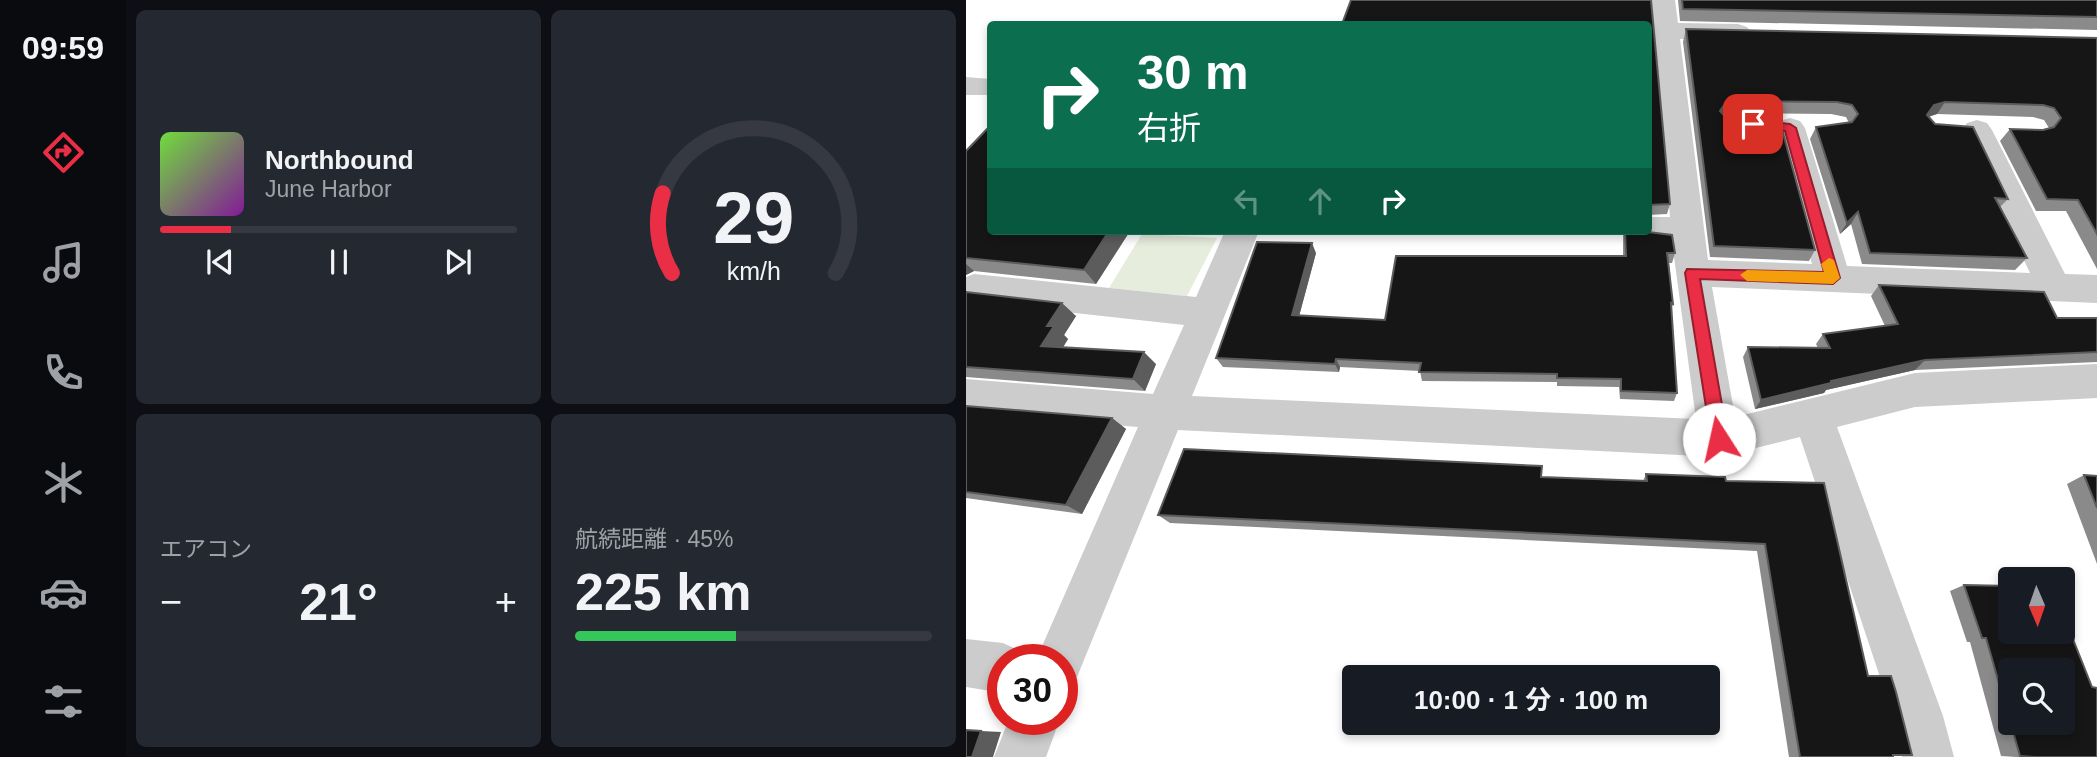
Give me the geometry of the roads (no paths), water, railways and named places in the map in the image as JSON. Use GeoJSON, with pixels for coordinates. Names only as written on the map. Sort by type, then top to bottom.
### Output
{"type":"FeatureCollection","features":[{"type":"Feature","properties":{"kind":"street"},"geometry":{"type":"LineString","coordinates":[[1663,0],[1661,99],[1687,230],[1719,439]]}},
{"type":"Feature","properties":{"kind":"street"},"geometry":{"type":"LineString","coordinates":[[1661,38],[1764,33]]}},
{"type":"Feature","properties":{"kind":"street"},"geometry":{"type":"LineString","coordinates":[[966,86],[987,88]]}},
{"type":"Feature","properties":{"kind":"street"},"geometry":{"type":"LineString","coordinates":[[1823,126],[1779,127],[1833,278]]}},
{"type":"Feature","properties":{"kind":"street"},"geometry":{"type":"LineString","coordinates":[[2011,130],[1964,129],[2054,287]]}},
{"type":"Feature","properties":{"kind":"street"},"geometry":{"type":"LineString","coordinates":[[1652,229],[1687,230]]}},
{"type":"Feature","properties":{"kind":"street"},"geometry":{"type":"LineString","coordinates":[[1067,644],[1240,235]]}},
{"type":"Feature","properties":{"kind":"street"},"geometry":{"type":"LineString","coordinates":[[1692,273],[2097,289]]}},
{"type":"Feature","properties":{"kind":"street"},"geometry":{"type":"LineString","coordinates":[[974,288],[1206,313]]}},
{"type":"Feature","properties":{"kind":"street"},"geometry":{"type":"LineString","coordinates":[[966,396],[1163,412],[1719,439],[1914,390],[2097,381]]}},
{"type":"Feature","properties":{"kind":"street"},"geometry":{"type":"LineString","coordinates":[[1813,417],[1918,716],[1928,757]]}},
{"type":"Feature","properties":{"kind":"street"},"geometry":{"type":"LineString","coordinates":[[966,663],[987,666]]}},
{"type":"Feature","properties":{"kind":"street"},"geometry":{"type":"LineString","coordinates":[[1020,757],[1029,735]]}}]}
